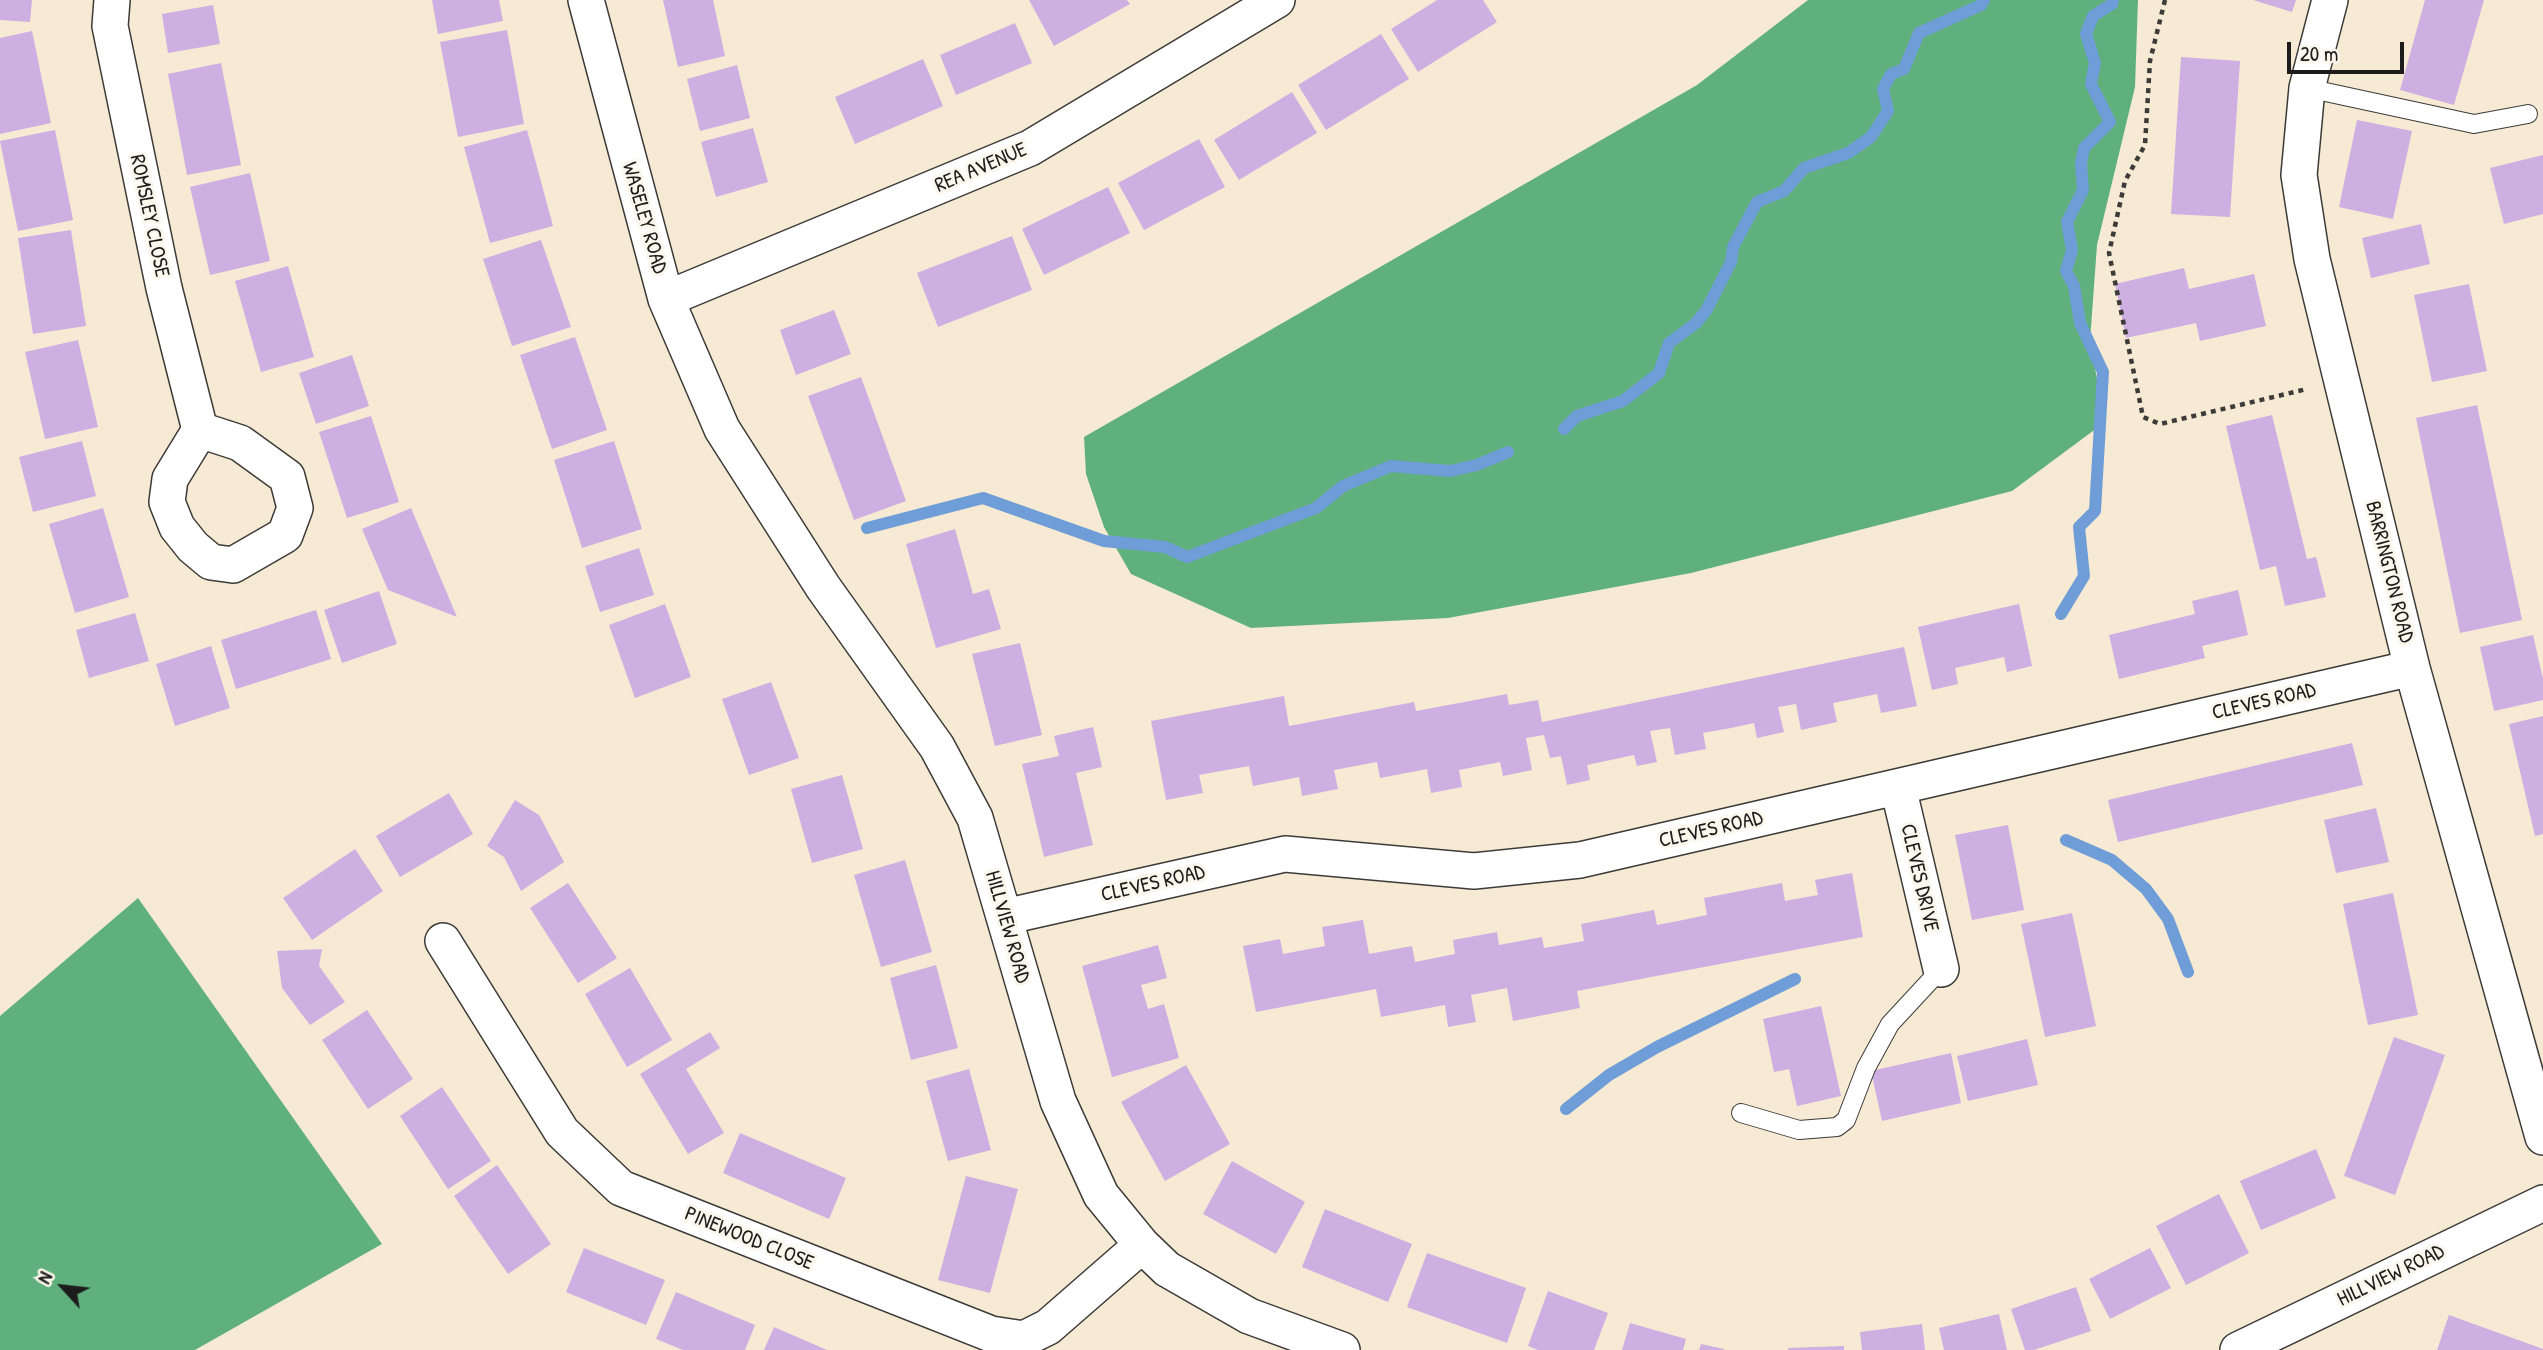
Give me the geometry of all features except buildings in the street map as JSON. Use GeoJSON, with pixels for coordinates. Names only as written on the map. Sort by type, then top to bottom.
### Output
{"type":"FeatureCollection","features":[{"type":"Feature","properties":{"kind":"street","name":"ROMSLEY CLOSE"},"geometry":{"type":"LineString","coordinates":[[112,0],[110,26],[115,52],[164,288],[200,430]]}},
{"type":"Feature","properties":{"kind":"street","name":"WASELEY ROAD"},"geometry":{"type":"LineString","coordinates":[[586,0],[666,299],[722,429]]}},
{"type":"Feature","properties":{"kind":"street","name":"REA AVENUE"},"geometry":{"type":"LineString","coordinates":[[666,299],[1030,148],[1277,0]]}},
{"type":"Feature","properties":{"kind":"street","name":"BARRINGTON ROAD"},"geometry":{"type":"LineString","coordinates":[[2330,0],[2307,88],[2299,175],[2312,259],[2412,668],[2541,1120]]}},
{"type":"Feature","properties":{"kind":"street","name":"HILLVIEW ROAD"},"geometry":{"type":"LineString","coordinates":[[722,429],[823,587],[937,747],[975,818],[1058,1101],[1101,1195],[1142,1245],[1167,1269],[1248,1317],[1342,1350]]}},
{"type":"Feature","properties":{"kind":"street","name":"CLEVES ROAD"},"geometry":{"type":"LineString","coordinates":[[1004,917],[1284,854],[1474,872],[1580,860],[2412,668]]}},
{"type":"Feature","properties":{"kind":"street","name":"CLEVES DRIVE"},"geometry":{"type":"LineString","coordinates":[[1898,787],[1941,969]]}},
{"type":"Feature","properties":{"kind":"street","name":"PINEWOOD CLOSE"},"geometry":{"type":"LineString","coordinates":[[443,941],[562,1132],[621,1188],[992,1334],[1024,1339],[1048,1327],[1142,1245]]}},
{"type":"Feature","properties":{"kind":"street","name":"HILLVIEW ROAD"},"geometry":{"type":"LineString","coordinates":[[2238,1350],[2543,1203]]}},
{"type":"Feature","properties":{"kind":"lane"},"geometry":{"type":"LineString","coordinates":[[2307,88],[2474,124],[2528,114]]}},
{"type":"Feature","properties":{"kind":"lane"},"geometry":{"type":"LineString","coordinates":[[1741,1114],[1799,1130],[1837,1127],[1852,1108],[1866,1068],[1890,1024],[1941,969]]}},
{"type":"Feature","properties":{"kind":"path"},"geometry":{"type":"LineString","coordinates":[[2165,0],[2150,61],[2145,145],[2125,181],[2109,253],[2144,417],[2160,424],[2342,381]]}},
{"type":"Feature","properties":{"kind":"green space"},"geometry":{"type":"Polygon","coordinates":[[[1808,0],[2138,0],[2135,87],[2097,245],[2090,341],[2105,422],[2012,491],[1691,573],[1448,618],[1251,628],[1131,574],[1104,527],[1086,474],[1084,437],[1697,85],[1808,0]]]}},
{"type":"Feature","properties":{"kind":"green space"},"geometry":{"type":"Polygon","coordinates":[[[138,898],[382,1244],[195,1350],[0,1350],[0,1016],[138,898]]]}},
{"type":"Feature","properties":{"kind":"waterway"},"geometry":{"type":"LineString","coordinates":[[1564,429],[1577,416],[1623,401],[1659,373],[1669,343],[1695,324],[1706,311],[1731,262],[1733,247],[1757,202],[1784,191],[1804,168],[1848,153],[1871,137],[1888,111],[1883,89],[1891,74],[1904,69],[1919,33],[1981,5],[1984,0]]}},
{"type":"Feature","properties":{"kind":"waterway"},"geometry":{"type":"LineString","coordinates":[[2061,614],[2084,576],[2079,527],[2095,511],[2103,372],[2080,323],[2074,286],[2066,271],[2072,250],[2067,222],[2083,190],[2081,163],[2084,148],[2110,122],[2091,84],[2095,63],[2086,34],[2093,16],[2112,4],[2113,0]]}},
{"type":"Feature","properties":{"kind":"waterway"},"geometry":{"type":"LineString","coordinates":[[867,528],[983,498],[1104,541],[1165,547],[1187,557],[1316,508],[1343,486],[1391,466],[1450,471],[1477,465],[1508,452]]}},
{"type":"Feature","properties":{"kind":"waterway"},"geometry":{"type":"LineString","coordinates":[[2066,840],[2112,860],[2146,889],[2168,919],[2188,972]]}},
{"type":"Feature","properties":{"kind":"waterway"},"geometry":{"type":"LineString","coordinates":[[1566,1109],[1609,1075],[1657,1047],[1795,979]]}}]}
